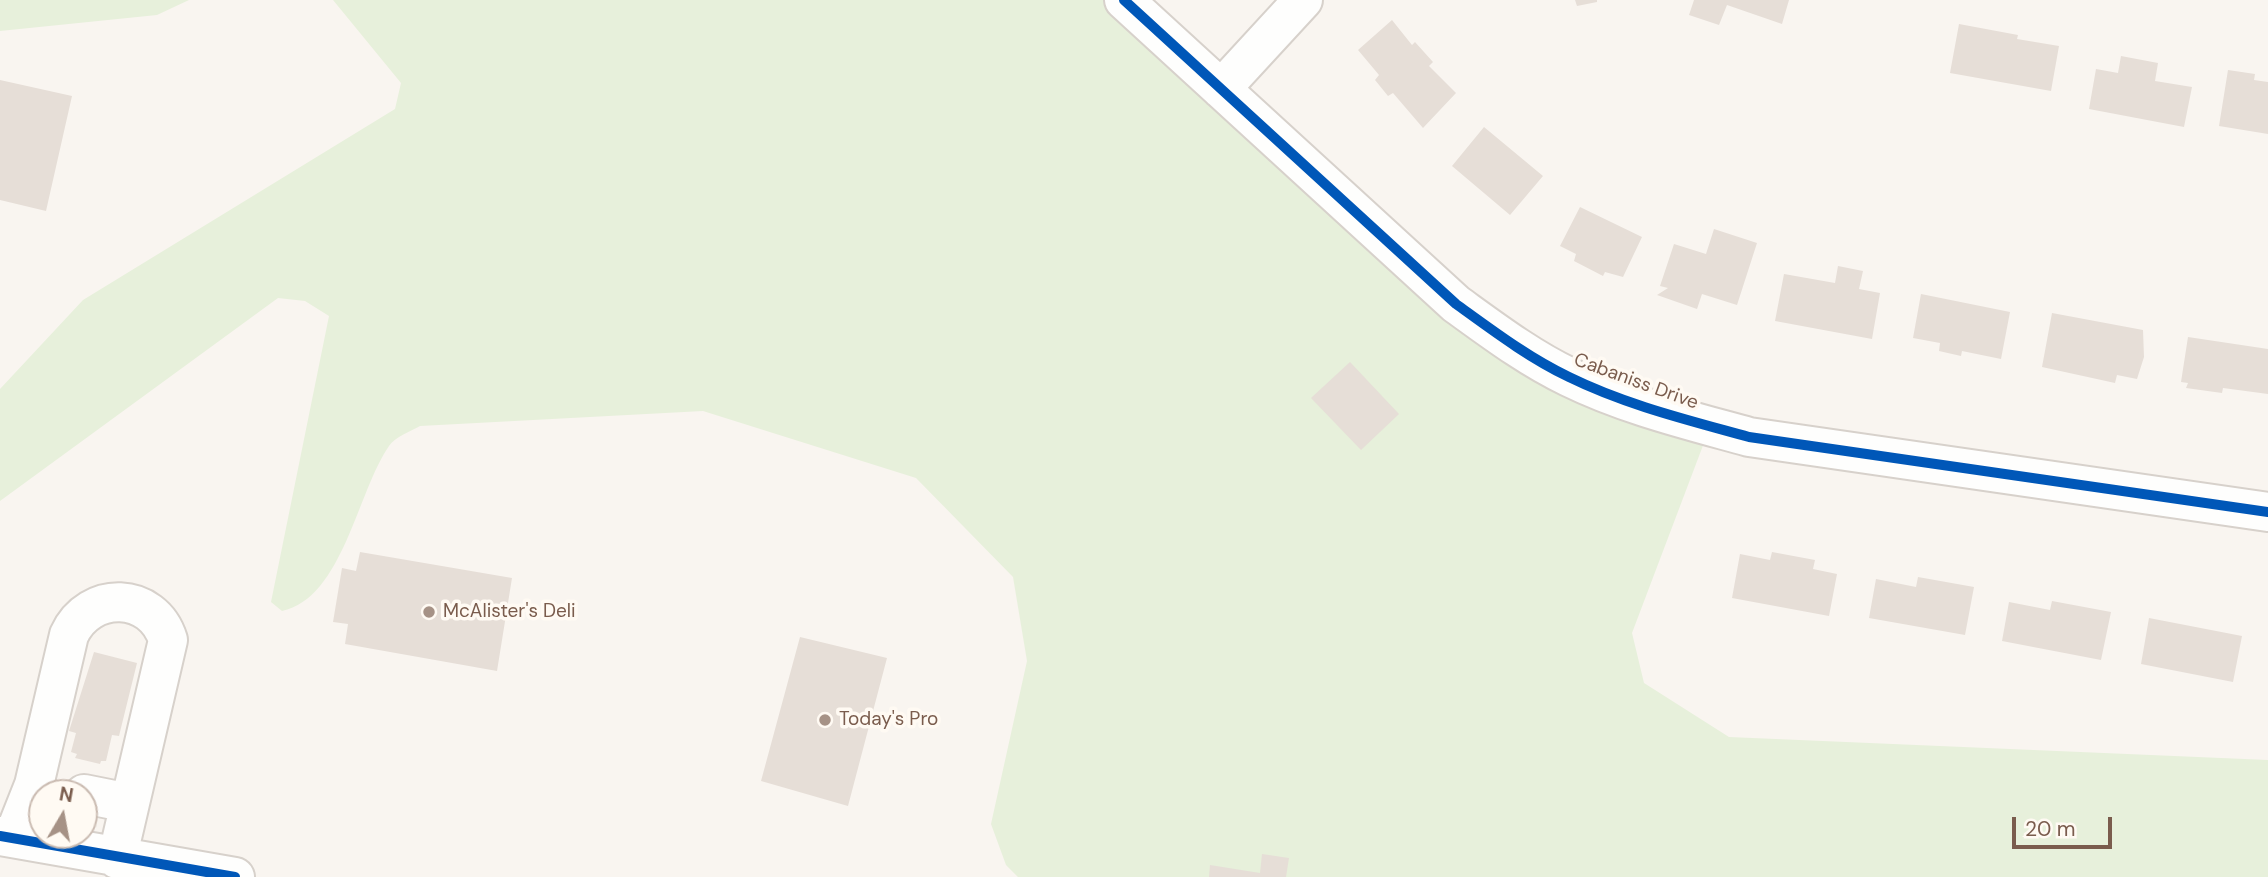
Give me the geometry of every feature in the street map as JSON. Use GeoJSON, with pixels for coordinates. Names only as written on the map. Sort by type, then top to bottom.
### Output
{"type":"FeatureCollection","features":[{"type":"Feature","properties":{"kind":"street","name":"Cabaniss Drive"},"geometry":{"type":"LineString","coordinates":[[1124,0],[1456,304],[1502,338],[1568,377],[1623,400],[1748,437],[2268,512]]}},
{"type":"Feature","properties":{"kind":"street"},"geometry":{"type":"LineString","coordinates":[[1221,89],[1303,0]]}},
{"type":"Feature","properties":{"kind":"street"},"geometry":{"type":"LineString","coordinates":[[35,779],[69,635],[77,618],[93,607],[111,603],[136,605],[153,614],[164,626],[168,640],[117,859]]}},
{"type":"Feature","properties":{"kind":"street"},"geometry":{"type":"LineString","coordinates":[[28,796],[6,837],[117,859],[235,877]]}},
{"type":"Feature","properties":{"kind":"street"},"geometry":{"type":"LineString","coordinates":[[98,797],[130,803]]}},
{"type":"Feature","properties":{"kind":"green space"},"geometry":{"type":"Polygon","coordinates":[[[0,0],[189,0],[157,15],[0,31],[0,0]]]}},
{"type":"Feature","properties":{"kind":"green space"},"geometry":{"type":"Polygon","coordinates":[[[333,0],[1124,0],[1456,304],[1710,427],[1632,633],[1644,683],[1729,737],[2268,760],[2268,877],[1018,877],[1006,865],[991,824],[1027,661],[1013,577],[916,478],[703,411],[420,426],[399,437],[389,446],[346,541],[320,586],[303,602],[282,611],[271,602],[329,316],[305,301],[278,298],[0,501],[0,389],[83,300],[395,109],[401,83],[333,0]]]}},
{"type":"Feature","properties":{"kind":"building"},"geometry":{"type":"Polygon","coordinates":[[[1575,0],[1597,0],[1597,2],[1577,6],[1575,0]]]}},
{"type":"Feature","properties":{"kind":"building"},"geometry":{"type":"Polygon","coordinates":[[[1694,0],[1789,0],[1782,24],[1727,5],[1719,25],[1689,15],[1694,0]]]}},
{"type":"Feature","properties":{"kind":"building"},"geometry":{"type":"Polygon","coordinates":[[[1392,20],[1412,45],[1415,42],[1433,62],[1429,66],[1456,93],[1423,128],[1393,93],[1388,96],[1375,80],[1379,75],[1358,50],[1392,20]]]}},
{"type":"Feature","properties":{"kind":"building"},"geometry":{"type":"Polygon","coordinates":[[[1959,24],[2018,35],[2017,39],[2059,46],[2051,91],[1950,73],[1959,24]]]}},
{"type":"Feature","properties":{"kind":"building"},"geometry":{"type":"Polygon","coordinates":[[[2121,56],[2158,63],[2155,81],[2192,87],[2184,127],[2089,109],[2096,69],[2118,73],[2121,56]]]}},
{"type":"Feature","properties":{"kind":"building"},"geometry":{"type":"Polygon","coordinates":[[[2228,70],[2255,74],[2254,80],[2268,82],[2268,134],[2219,126],[2228,70]]]}},
{"type":"Feature","properties":{"kind":"building"},"geometry":{"type":"Polygon","coordinates":[[[0,80],[72,96],[46,211],[0,200],[0,80]]]}},
{"type":"Feature","properties":{"kind":"building"},"geometry":{"type":"Polygon","coordinates":[[[1484,127],[1543,176],[1510,215],[1452,166],[1484,127]]]}},
{"type":"Feature","properties":{"kind":"building"},"geometry":{"type":"Polygon","coordinates":[[[1580,207],[1642,237],[1623,277],[1605,272],[1603,276],[1574,261],[1576,254],[1560,246],[1580,207]]]}},
{"type":"Feature","properties":{"kind":"building"},"geometry":{"type":"Polygon","coordinates":[[[1714,229],[1757,243],[1737,305],[1702,294],[1697,309],[1657,295],[1668,288],[1660,286],[1674,244],[1706,254],[1714,229]]]}},
{"type":"Feature","properties":{"kind":"building"},"geometry":{"type":"Polygon","coordinates":[[[1838,266],[1863,271],[1859,289],[1880,293],[1872,339],[1775,321],[1784,274],[1835,283],[1838,266]]]}},
{"type":"Feature","properties":{"kind":"building"},"geometry":{"type":"Polygon","coordinates":[[[1921,294],[2010,312],[2001,359],[1962,351],[1961,356],[1939,351],[1940,343],[1913,338],[1921,294]]]}},
{"type":"Feature","properties":{"kind":"building"},"geometry":{"type":"Polygon","coordinates":[[[2052,313],[2143,330],[2144,357],[2137,379],[2117,375],[2115,383],[2042,367],[2052,313]]]}},
{"type":"Feature","properties":{"kind":"building"},"geometry":{"type":"Polygon","coordinates":[[[2188,337],[2268,349],[2268,394],[2223,388],[2222,393],[2186,388],[2188,383],[2181,382],[2188,337]]]}},
{"type":"Feature","properties":{"kind":"building"},"geometry":{"type":"Polygon","coordinates":[[[1350,362],[1399,414],[1361,450],[1311,398],[1350,362]]]}},
{"type":"Feature","properties":{"kind":"building"},"geometry":{"type":"Polygon","coordinates":[[[360,552],[512,578],[497,671],[345,644],[348,624],[333,622],[342,568],[356,571],[360,552]]]}},
{"type":"Feature","properties":{"kind":"building"},"geometry":{"type":"Polygon","coordinates":[[[1772,552],[1815,560],[1813,569],[1837,574],[1829,616],[1732,598],[1740,554],[1770,560],[1772,552]]]}},
{"type":"Feature","properties":{"kind":"building"},"geometry":{"type":"Polygon","coordinates":[[[1918,577],[1974,587],[1965,635],[1869,618],[1876,579],[1916,587],[1918,577]]]}},
{"type":"Feature","properties":{"kind":"building"},"geometry":{"type":"Polygon","coordinates":[[[2052,601],[2111,612],[2101,660],[2002,641],[2009,602],[2050,610],[2052,601]]]}},
{"type":"Feature","properties":{"kind":"building"},"geometry":{"type":"Polygon","coordinates":[[[2149,618],[2242,636],[2233,682],[2141,664],[2149,618]]]}},
{"type":"Feature","properties":{"kind":"building","name":"Today's Pro"},"geometry":{"type":"Polygon","coordinates":[[[800,637],[887,658],[848,806],[761,781],[800,637]]]}},
{"type":"Feature","properties":{"kind":"building"},"geometry":{"type":"Polygon","coordinates":[[[94,652],[137,663],[119,736],[112,735],[106,761],[101,761],[100,764],[75,758],[77,754],[71,752],[76,733],[69,731],[94,652]]]}},
{"type":"Feature","properties":{"kind":"building"},"geometry":{"type":"Polygon","coordinates":[[[1262,854],[1289,858],[1286,877],[1209,877],[1210,865],[1260,873],[1262,854]]]}},
{"type":"Feature","properties":{"kind":"cycle path"},"geometry":{"type":"LineString","coordinates":[[1124,0],[1456,304],[1525,352],[1591,387],[1658,411],[1749,437],[2268,512]]}},
{"type":"Feature","properties":{"kind":"cycle path"},"geometry":{"type":"LineString","coordinates":[[0,836],[235,877]]}},
{"type":"Feature","properties":{"kind":"place","name":"McAlister's Deli"},"geometry":{"type":"Point","coordinates":[429,612]}},
{"type":"Feature","properties":{"kind":"place","name":"Today's Pro"},"geometry":{"type":"Point","coordinates":[825,720]}}]}
